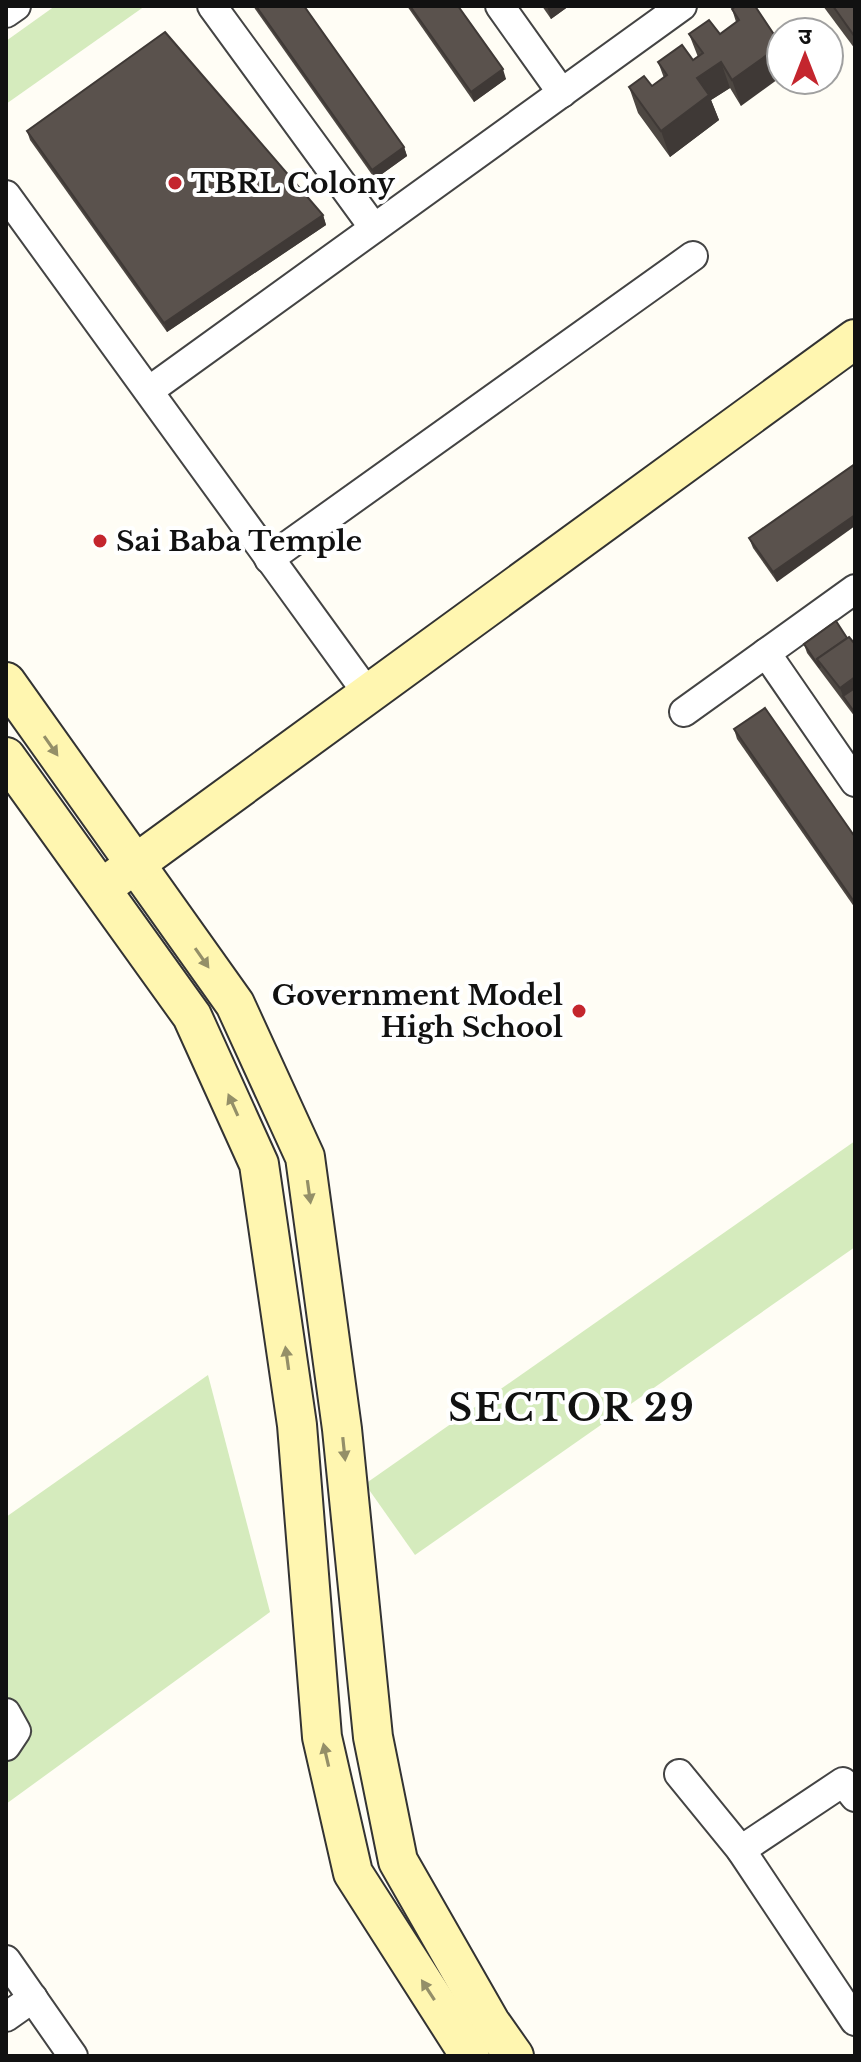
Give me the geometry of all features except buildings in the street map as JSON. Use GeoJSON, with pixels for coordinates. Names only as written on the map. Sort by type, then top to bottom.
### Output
{"type":"FeatureCollection","features":[{"type":"Feature","properties":{"kind":"street"},"geometry":{"type":"LineString","coordinates":[[6,13],[16,6]]}},
{"type":"Feature","properties":{"kind":"street"},"geometry":{"type":"LineString","coordinates":[[212,6],[374,228]]}},
{"type":"Feature","properties":{"kind":"street"},"geometry":{"type":"LineString","coordinates":[[500,6],[562,93]]}},
{"type":"Feature","properties":{"kind":"street"},"geometry":{"type":"LineString","coordinates":[[150,390],[682,6]]}},
{"type":"Feature","properties":{"kind":"street"},"geometry":{"type":"LineString","coordinates":[[6,195],[368,694]]}},
{"type":"Feature","properties":{"kind":"street"},"geometry":{"type":"LineString","coordinates":[[269,559],[693,256]]}},
{"type":"Feature","properties":{"kind":"street"},"geometry":{"type":"LineString","coordinates":[[101,889],[855,339]]}},
{"type":"Feature","properties":{"kind":"street"},"geometry":{"type":"LineString","coordinates":[[684,712],[855,589]]}},
{"type":"Feature","properties":{"kind":"street"},"geometry":{"type":"LineString","coordinates":[[766,653],[855,782]]}},
{"type":"Feature","properties":{"kind":"street"},"geometry":{"type":"LineString","coordinates":[[6,682],[235,1004],[305,1157],[342,1429],[373,1737],[398,1861],[490,2022],[514,2056]]}},
{"type":"Feature","properties":{"kind":"street"},"geometry":{"type":"LineString","coordinates":[[6,757],[192,1016],[259,1164],[297,1425],[322,1737],[353,1873],[470,2056]]}},
{"type":"Feature","properties":{"kind":"street"},"geometry":{"type":"LineString","coordinates":[[6,1713],[16,1731],[6,1746]]}},
{"type":"Feature","properties":{"kind":"street"},"geometry":{"type":"LineString","coordinates":[[679,1774],[741,1850],[854,2018]]}},
{"type":"Feature","properties":{"kind":"street"},"geometry":{"type":"LineString","coordinates":[[741,1850],[843,1782],[855,1797]]}},
{"type":"Feature","properties":{"kind":"street"},"geometry":{"type":"LineString","coordinates":[[6,1960],[73,2056]]}},
{"type":"Feature","properties":{"kind":"street"},"geometry":{"type":"LineString","coordinates":[[6,2017],[33,1998]]}},
{"type":"Feature","properties":{"kind":"green space"},"geometry":{"type":"Polygon","coordinates":[[[55,6],[145,6],[6,104],[6,41],[55,6]]]}},
{"type":"Feature","properties":{"kind":"green space"},"geometry":{"type":"Polygon","coordinates":[[[855,1141],[855,1247],[415,1555],[365,1484],[855,1141]]]}},
{"type":"Feature","properties":{"kind":"green space"},"geometry":{"type":"Polygon","coordinates":[[[208,1375],[270,1612],[6,1804],[6,1517],[208,1375]]]}},
{"type":"Feature","properties":{"kind":"place","name":"TBRL Colony"},"geometry":{"type":"Point","coordinates":[175,183]}},
{"type":"Feature","properties":{"kind":"place","name":"Sai Baba Temple"},"geometry":{"type":"Point","coordinates":[100,541]}},
{"type":"Feature","properties":{"kind":"place","name":"Government Model High School"},"geometry":{"type":"Point","coordinates":[579,1011]}},
{"type":"Feature","properties":{"kind":"district","name":"SECTOR 29"},"geometry":{"type":"Point","coordinates":[572,1408]}}]}
